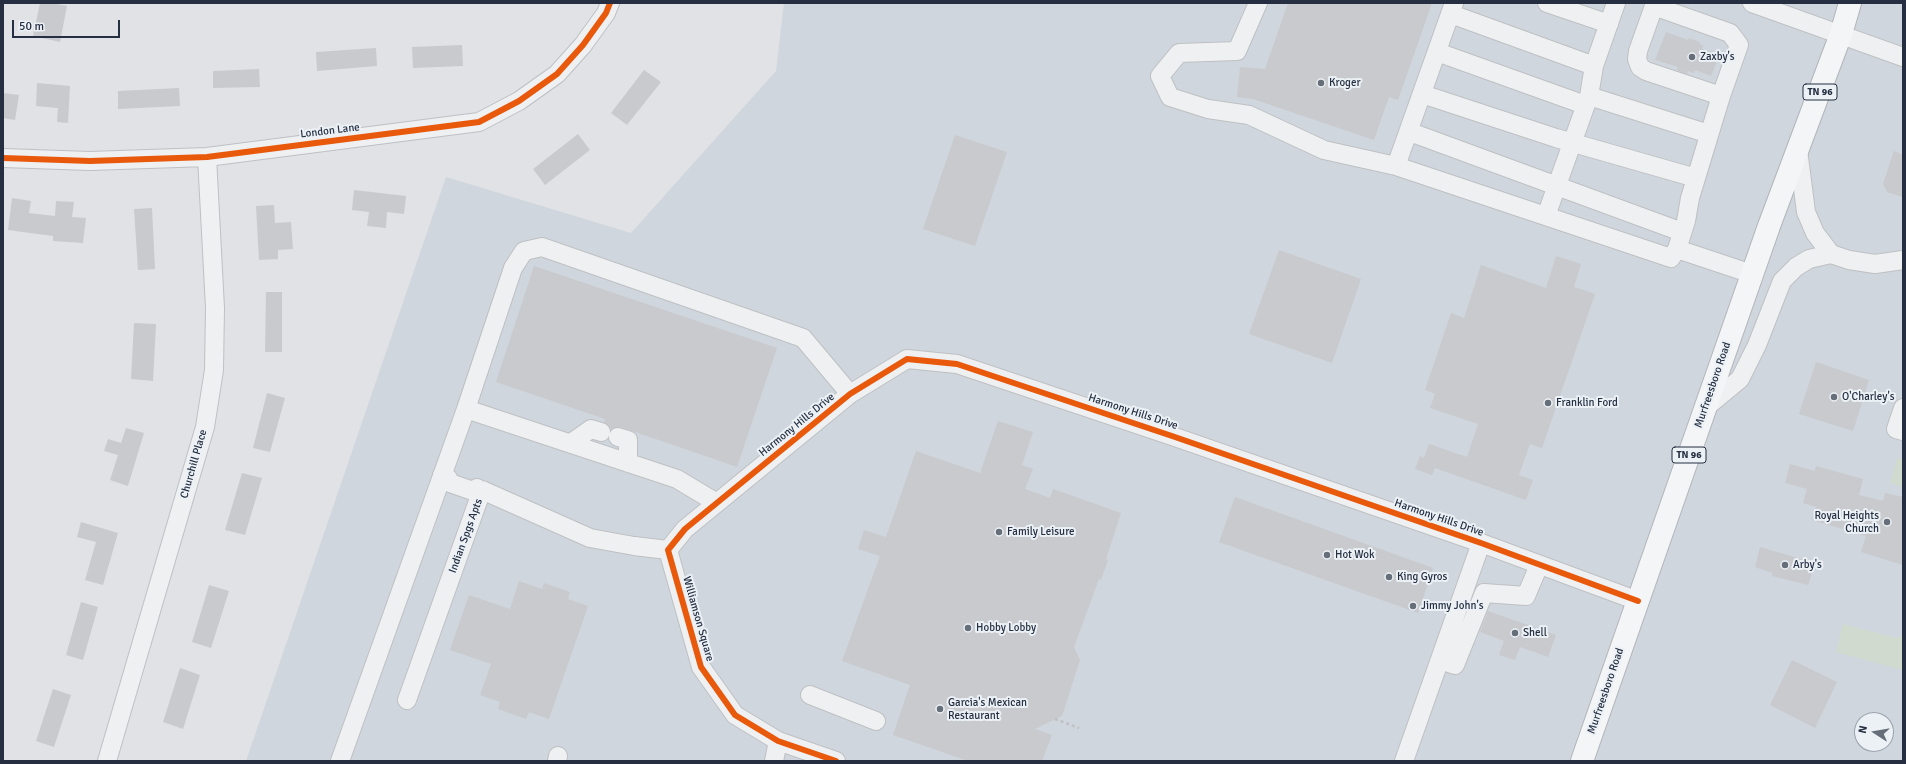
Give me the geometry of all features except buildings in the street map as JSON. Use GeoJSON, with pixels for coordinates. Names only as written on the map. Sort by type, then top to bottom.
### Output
{"type":"FeatureCollection","features":[{"type":"Feature","properties":{"kind":"highway","name":"Murfreesboro Road"},"geometry":{"type":"LineString","coordinates":[[1582,761],[1752,274],[1841,34],[1850,3]]}},
{"type":"Feature","properties":{"kind":"highway","name":"Murfreesboro Road"},"geometry":{"type":"LineString","coordinates":[[1841,34],[1856,3]]}},
{"type":"Feature","properties":{"kind":"street","name":"London Lane"},"geometry":{"type":"LineString","coordinates":[[3,158],[90,161],[207,157],[479,122],[519,101],[557,74],[583,45],[606,13],[610,3]]}},
{"type":"Feature","properties":{"kind":"street"},"geometry":{"type":"LineString","coordinates":[[1258,3],[1237,51],[1179,52],[1160,76],[1170,97],[1208,109],[1249,115],[1324,150],[1396,166],[1671,258],[1677,249],[1709,134],[1739,44],[1730,33],[1654,6],[1638,51],[1637,59],[1640,67],[1646,71],[1721,96]]}},
{"type":"Feature","properties":{"kind":"street"},"geometry":{"type":"LineString","coordinates":[[1547,3],[1609,24]]}},
{"type":"Feature","properties":{"kind":"street"},"geometry":{"type":"LineString","coordinates":[[1546,216],[1574,141],[1587,101],[1594,66],[1616,3]]}},
{"type":"Feature","properties":{"kind":"street"},"geometry":{"type":"LineString","coordinates":[[1752,3],[1903,57]]}},
{"type":"Feature","properties":{"kind":"street"},"geometry":{"type":"LineString","coordinates":[[1396,166],[1410,132],[1453,8],[1594,66]]}},
{"type":"Feature","properties":{"kind":"street"},"geometry":{"type":"LineString","coordinates":[[1437,52],[1587,101],[1709,134]]}},
{"type":"Feature","properties":{"kind":"street"},"geometry":{"type":"LineString","coordinates":[[1422,94],[1556,138],[1574,141],[1696,178]]}},
{"type":"Feature","properties":{"kind":"street"},"geometry":{"type":"LineString","coordinates":[[1410,132],[1682,232]]}},
{"type":"Feature","properties":{"kind":"street"},"geometry":{"type":"LineString","coordinates":[[1798,150],[1806,212],[1815,233],[1831,254]]}},
{"type":"Feature","properties":{"kind":"street","name":"Churchill Place"},"geometry":{"type":"LineString","coordinates":[[107,761],[205,427],[214,370],[215,308],[207,157]]}},
{"type":"Feature","properties":{"kind":"street"},"geometry":{"type":"LineString","coordinates":[[340,761],[445,476],[513,268],[524,251],[542,247],[803,338],[850,394]]}},
{"type":"Feature","properties":{"kind":"street"},"geometry":{"type":"LineString","coordinates":[[1677,249],[1752,274]]}},
{"type":"Feature","properties":{"kind":"street"},"geometry":{"type":"LineString","coordinates":[[1705,408],[1740,379],[1757,345],[1782,282],[1796,267],[1809,259],[1831,254],[1849,260],[1875,264],[1903,260]]}},
{"type":"Feature","properties":{"kind":"street","name":"Harmony Hills Drive"},"geometry":{"type":"LineString","coordinates":[[668,550],[684,529],[850,394],[907,359],[957,364],[1172,436],[1481,544],[1638,601]]}},
{"type":"Feature","properties":{"kind":"street"},"geometry":{"type":"LineString","coordinates":[[466,408],[677,479],[717,503]]}},
{"type":"Feature","properties":{"kind":"street"},"geometry":{"type":"LineString","coordinates":[[1903,408],[1896,429],[1903,431]]}},
{"type":"Feature","properties":{"kind":"street"},"geometry":{"type":"LineString","coordinates":[[571,444],[591,429],[601,432]]}},
{"type":"Feature","properties":{"kind":"street"},"geometry":{"type":"LineString","coordinates":[[618,437],[628,440],[628,463]]}},
{"type":"Feature","properties":{"kind":"street"},"geometry":{"type":"LineString","coordinates":[[445,476],[450,483],[473,491],[480,489]]}},
{"type":"Feature","properties":{"kind":"street","name":"Indian Spgs Apts"},"geometry":{"type":"LineString","coordinates":[[407,700],[480,489],[590,538],[634,546],[668,550]]}},
{"type":"Feature","properties":{"kind":"street"},"geometry":{"type":"LineString","coordinates":[[1404,761],[1481,544]]}},
{"type":"Feature","properties":{"kind":"street","name":"Williamson Square"},"geometry":{"type":"LineString","coordinates":[[668,550],[700,667],[735,716],[778,741],[836,761]]}},
{"type":"Feature","properties":{"kind":"street"},"geometry":{"type":"LineString","coordinates":[[1467,584],[1484,592],[1526,596],[1539,565]]}},
{"type":"Feature","properties":{"kind":"street"},"geometry":{"type":"LineString","coordinates":[[1440,660],[1455,665],[1484,592]]}},
{"type":"Feature","properties":{"kind":"street"},"geometry":{"type":"LineString","coordinates":[[810,695],[876,721]]}},
{"type":"Feature","properties":{"kind":"street"},"geometry":{"type":"LineString","coordinates":[[774,761],[778,741]]}},
{"type":"Feature","properties":{"kind":"path"},"geometry":{"type":"LineString","coordinates":[[1055,719],[1079,728]]}},
{"type":"Feature","properties":{"kind":"shaded area"},"geometry":{"type":"Polygon","coordinates":[[[784,3],[1903,3],[1903,761],[246,761],[446,177],[631,233],[776,71],[784,3]]]}},
{"type":"Feature","properties":{"kind":"shaded area"},"geometry":{"type":"Polygon","coordinates":[[[1897,458],[1903,460],[1903,487],[1890,483],[1897,458]]]}},
{"type":"Feature","properties":{"kind":"shaded area"},"geometry":{"type":"Polygon","coordinates":[[[1843,624],[1896,638],[1903,636],[1903,670],[1836,652],[1843,624]]]}},
{"type":"Feature","properties":{"kind":"cycle path"},"geometry":{"type":"LineString","coordinates":[[3,158],[90,161],[207,157],[479,122],[519,101],[557,74],[583,45],[606,13],[610,3]]}},
{"type":"Feature","properties":{"kind":"cycle path"},"geometry":{"type":"LineString","coordinates":[[836,761],[778,741],[735,715],[701,667],[668,550],[685,529],[850,394],[907,359],[957,364],[1172,436],[1481,543],[1638,601]]}},
{"type":"Feature","properties":{"kind":"place","name":"Zaxby's"},"geometry":{"type":"Point","coordinates":[1692,57]}},
{"type":"Feature","properties":{"kind":"place","name":"Kroger"},"geometry":{"type":"Point","coordinates":[1321,83]}},
{"type":"Feature","properties":{"kind":"place","name":"O'Charley's"},"geometry":{"type":"Point","coordinates":[1834,397]}},
{"type":"Feature","properties":{"kind":"place","name":"Franklin Ford"},"geometry":{"type":"Point","coordinates":[1548,403]}},
{"type":"Feature","properties":{"kind":"place","name":"Royal Heights Church"},"geometry":{"type":"Point","coordinates":[1887,522]}},
{"type":"Feature","properties":{"kind":"place","name":"Family Leisure"},"geometry":{"type":"Point","coordinates":[999,532]}},
{"type":"Feature","properties":{"kind":"place","name":"Hot Wok"},"geometry":{"type":"Point","coordinates":[1327,555]}},
{"type":"Feature","properties":{"kind":"place","name":"Arby's"},"geometry":{"type":"Point","coordinates":[1785,565]}},
{"type":"Feature","properties":{"kind":"place","name":"King Gyros"},"geometry":{"type":"Point","coordinates":[1389,577]}},
{"type":"Feature","properties":{"kind":"place","name":"Jimmy John's"},"geometry":{"type":"Point","coordinates":[1413,606]}},
{"type":"Feature","properties":{"kind":"place","name":"Hobby Lobby"},"geometry":{"type":"Point","coordinates":[968,628]}},
{"type":"Feature","properties":{"kind":"place","name":"Shell"},"geometry":{"type":"Point","coordinates":[1515,633]}},
{"type":"Feature","properties":{"kind":"place","name":"Garcia's Mexican Restaurant"},"geometry":{"type":"Point","coordinates":[940,709]}}]}
